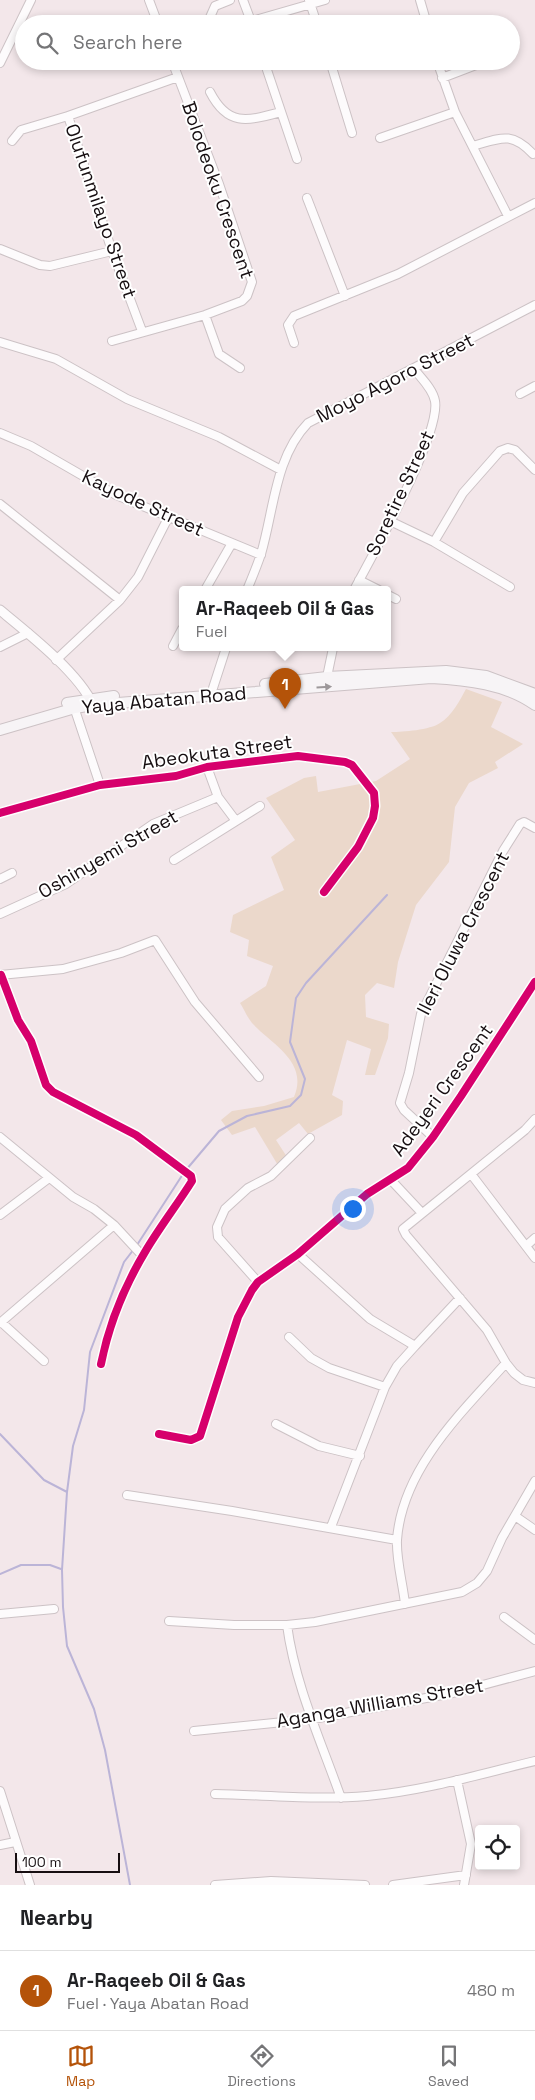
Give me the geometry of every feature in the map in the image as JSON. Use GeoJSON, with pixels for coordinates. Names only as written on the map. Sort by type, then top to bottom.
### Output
{"type":"FeatureCollection","features":[{"type":"Feature","properties":{"kind":"main road","name":"Yaya Abatan Road"},"geometry":{"type":"LineString","coordinates":[[0,724],[92,701],[328,677],[416,672],[466,672],[502,680],[535,694]]}},
{"type":"Feature","properties":{"kind":"main road","name":"Yaya Abatan Road"},"geometry":{"type":"LineString","coordinates":[[92,701],[431,678],[467,680],[494,687],[524,697],[535,705]]}},
{"type":"Feature","properties":{"kind":"main road","name":"Yaya Abatan Road"},"geometry":{"type":"LineString","coordinates":[[0,730],[74,704]]}},
{"type":"Feature","properties":{"kind":"street"},"geometry":{"type":"LineString","coordinates":[[25,15],[31,0]]}},
{"type":"Feature","properties":{"kind":"street"},"geometry":{"type":"LineString","coordinates":[[149,0],[155,15]]}},
{"type":"Feature","properties":{"kind":"street"},"geometry":{"type":"LineString","coordinates":[[211,15],[215,6],[230,0]]}},
{"type":"Feature","properties":{"kind":"street"},"geometry":{"type":"LineString","coordinates":[[243,0],[249,15]]}},
{"type":"Feature","properties":{"kind":"street"},"geometry":{"type":"LineString","coordinates":[[274,15],[310,2],[325,0]]}},
{"type":"Feature","properties":{"kind":"street"},"geometry":{"type":"LineString","coordinates":[[420,0],[424,15]]}},
{"type":"Feature","properties":{"kind":"street"},"geometry":{"type":"LineString","coordinates":[[310,2],[314,15]]}},
{"type":"Feature","properties":{"kind":"street"},"geometry":{"type":"LineString","coordinates":[[0,62],[15,37]]}},
{"type":"Feature","properties":{"kind":"street","name":"Bolodeoku Crescent"},"geometry":{"type":"LineString","coordinates":[[112,341],[142,331],[206,315],[242,301],[247,296],[252,282],[219,184],[175,70]]}},
{"type":"Feature","properties":{"kind":"street"},"geometry":{"type":"LineString","coordinates":[[267,70],[297,159]]}},
{"type":"Feature","properties":{"kind":"street"},"geometry":{"type":"LineString","coordinates":[[333,70],[352,133]]}},
{"type":"Feature","properties":{"kind":"street"},"geometry":{"type":"LineString","coordinates":[[440,70],[455,112],[508,216]]}},
{"type":"Feature","properties":{"kind":"street"},"geometry":{"type":"LineString","coordinates":[[442,78],[463,70]]}},
{"type":"Feature","properties":{"kind":"street","name":"Olufunmilayo Street"},"geometry":{"type":"LineString","coordinates":[[142,331],[112,251],[68,116],[178,77]]}},
{"type":"Feature","properties":{"kind":"street"},"geometry":{"type":"LineString","coordinates":[[210,92],[218,108],[225,114],[235,118],[248,119],[280,112]]}},
{"type":"Feature","properties":{"kind":"street"},"geometry":{"type":"LineString","coordinates":[[380,138],[455,112]]}},
{"type":"Feature","properties":{"kind":"street"},"geometry":{"type":"LineString","coordinates":[[12,141],[22,130],[68,116]]}},
{"type":"Feature","properties":{"kind":"street"},"geometry":{"type":"LineString","coordinates":[[473,146],[508,138],[520,141],[534,154]]}},
{"type":"Feature","properties":{"kind":"street"},"geometry":{"type":"LineString","coordinates":[[306,198],[345,296]]}},
{"type":"Feature","properties":{"kind":"street"},"geometry":{"type":"LineString","coordinates":[[294,342],[288,325],[294,316],[398,274],[535,203]]}},
{"type":"Feature","properties":{"kind":"street"},"geometry":{"type":"LineString","coordinates":[[0,249],[40,265],[50,266],[112,251]]}},
{"type":"Feature","properties":{"kind":"street","name":"Moyo Agoro Street"},"geometry":{"type":"LineString","coordinates":[[249,586],[261,555],[281,470],[294,440],[308,423],[535,305]]}},
{"type":"Feature","properties":{"kind":"street"},"geometry":{"type":"LineString","coordinates":[[206,315],[219,354],[240,368]]}},
{"type":"Feature","properties":{"kind":"street"},"geometry":{"type":"LineString","coordinates":[[0,342],[56,358],[127,399],[219,437],[281,470]]}},
{"type":"Feature","properties":{"kind":"street","name":"Soretire Street"},"geometry":{"type":"LineString","coordinates":[[356,586],[419,460],[435,413],[436,402],[433,393],[414,369]]}},
{"type":"Feature","properties":{"kind":"street"},"geometry":{"type":"LineString","coordinates":[[520,394],[535,386]]}},
{"type":"Feature","properties":{"kind":"street","name":"Kayode Street"},"geometry":{"type":"LineString","coordinates":[[0,433],[31,446],[116,495],[261,555]]}},
{"type":"Feature","properties":{"kind":"street"},"geometry":{"type":"LineString","coordinates":[[434,542],[463,493],[500,451],[508,448],[515,450],[535,470]]}},
{"type":"Feature","properties":{"kind":"street"},"geometry":{"type":"LineString","coordinates":[[0,504],[120,600]]}},
{"type":"Feature","properties":{"kind":"street"},"geometry":{"type":"LineString","coordinates":[[56,660],[120,600],[138,577],[168,518]]}},
{"type":"Feature","properties":{"kind":"street"},"geometry":{"type":"LineString","coordinates":[[390,521],[434,542],[510,587]]}},
{"type":"Feature","properties":{"kind":"street"},"geometry":{"type":"LineString","coordinates":[[207,586],[232,543]]}},
{"type":"Feature","properties":{"kind":"street"},"geometry":{"type":"LineString","coordinates":[[359,580],[371,586]]}},
{"type":"Feature","properties":{"kind":"street"},"geometry":{"type":"LineString","coordinates":[[391,596],[396,599]]}},
{"type":"Feature","properties":{"kind":"street"},"geometry":{"type":"LineString","coordinates":[[0,610],[56,660],[92,701]]}},
{"type":"Feature","properties":{"kind":"street"},"geometry":{"type":"LineString","coordinates":[[0,647],[28,633]]}},
{"type":"Feature","properties":{"kind":"street"},"geometry":{"type":"LineString","coordinates":[[173,646],[179,635]]}},
{"type":"Feature","properties":{"kind":"street"},"geometry":{"type":"LineString","coordinates":[[213,688],[225,651]]}},
{"type":"Feature","properties":{"kind":"street"},"geometry":{"type":"LineString","coordinates":[[328,677],[332,651]]}},
{"type":"Feature","properties":{"kind":"street"},"geometry":{"type":"LineString","coordinates":[[74,704],[100,785]]}},
{"type":"Feature","properties":{"kind":"street","name":"Abeokuta Street"},"geometry":{"type":"LineString","coordinates":[[0,813],[100,785],[176,776],[208,767],[298,756],[318,756],[352,765],[374,793],[375,806],[373,818],[358,847],[324,892]]}},
{"type":"Feature","properties":{"kind":"street"},"geometry":{"type":"LineString","coordinates":[[208,767],[218,797],[236,821]]}},
{"type":"Feature","properties":{"kind":"street","name":"Oshinyemi Street"},"geometry":{"type":"LineString","coordinates":[[0,914],[66,884],[153,824],[218,797]]}},
{"type":"Feature","properties":{"kind":"street"},"geometry":{"type":"LineString","coordinates":[[174,860],[260,806]]}},
{"type":"Feature","properties":{"kind":"street","name":"Ileri Oluwa Crescent"},"geometry":{"type":"LineString","coordinates":[[433,1137],[404,1110],[400,1103],[409,1073],[419,1020],[439,975],[508,844],[524,822],[535,828]]}},
{"type":"Feature","properties":{"kind":"street"},"geometry":{"type":"LineString","coordinates":[[0,879],[12,873]]}},
{"type":"Feature","properties":{"kind":"street"},"geometry":{"type":"LineString","coordinates":[[101,1364],[106,1335],[142,1252],[192,1181],[187,1173],[136,1135],[53,1092],[46,1085],[31,1041],[18,1020],[0,975],[64,969],[120,953],[155,940],[195,1002],[259,1077]]}},
{"type":"Feature","properties":{"kind":"street","name":"Adeyeri Crescent"},"geometry":{"type":"LineString","coordinates":[[159,1434],[196,1440],[200,1436],[206,1412],[238,1317],[258,1282],[298,1254],[367,1194],[408,1168],[433,1137],[497,1044],[535,982]]}},
{"type":"Feature","properties":{"kind":"street"},"geometry":{"type":"LineString","coordinates":[[535,1119],[472,1174],[404,1226],[403,1231],[487,1330],[506,1363],[523,1380],[535,1383]]}},
{"type":"Feature","properties":{"kind":"street"},"geometry":{"type":"LineString","coordinates":[[0,1137],[73,1198],[94,1209],[114,1224],[142,1252]]}},
{"type":"Feature","properties":{"kind":"street"},"geometry":{"type":"LineString","coordinates":[[258,1282],[218,1238],[216,1226],[225,1209],[248,1188],[271,1176],[310,1138]]}},
{"type":"Feature","properties":{"kind":"street"},"geometry":{"type":"LineString","coordinates":[[472,1174],[535,1258]]}},
{"type":"Feature","properties":{"kind":"street"},"geometry":{"type":"LineString","coordinates":[[0,1215],[49,1178]]}},
{"type":"Feature","properties":{"kind":"street"},"geometry":{"type":"LineString","coordinates":[[391,1180],[422,1212]]}},
{"type":"Feature","properties":{"kind":"street"},"geometry":{"type":"LineString","coordinates":[[44,1361],[1,1323],[114,1224]]}},
{"type":"Feature","properties":{"kind":"street"},"geometry":{"type":"LineString","coordinates":[[526,1246],[535,1238]]}},
{"type":"Feature","properties":{"kind":"street"},"geometry":{"type":"LineString","coordinates":[[298,1254],[370,1319],[415,1346]]}},
{"type":"Feature","properties":{"kind":"street"},"geometry":{"type":"LineString","coordinates":[[330,1527],[360,1456],[385,1387],[398,1366],[460,1298]]}},
{"type":"Feature","properties":{"kind":"street"},"geometry":{"type":"LineString","coordinates":[[288,1337],[312,1358],[329,1368],[385,1387]]}},
{"type":"Feature","properties":{"kind":"street"},"geometry":{"type":"LineString","coordinates":[[405,1604],[397,1540],[410,1492],[439,1439],[506,1363]]}},
{"type":"Feature","properties":{"kind":"street"},"geometry":{"type":"LineString","coordinates":[[276,1424],[319,1446],[360,1456]]}},
{"type":"Feature","properties":{"kind":"street"},"geometry":{"type":"LineString","coordinates":[[169,1621],[234,1625],[287,1625],[315,1622],[462,1592],[477,1583],[487,1571],[535,1481]]}},
{"type":"Feature","properties":{"kind":"street"},"geometry":{"type":"LineString","coordinates":[[127,1496],[330,1527],[397,1540]]}},
{"type":"Feature","properties":{"kind":"street"},"geometry":{"type":"LineString","coordinates":[[515,1516],[535,1530]]}},
{"type":"Feature","properties":{"kind":"street"},"geometry":{"type":"LineString","coordinates":[[0,1614],[54,1610]]}},
{"type":"Feature","properties":{"kind":"street"},"geometry":{"type":"LineString","coordinates":[[504,1617],[535,1640]]}},
{"type":"Feature","properties":{"kind":"street"},"geometry":{"type":"LineString","coordinates":[[287,1625],[297,1676],[341,1798]]}},
{"type":"Feature","properties":{"kind":"street","name":"Aganga Williams Street"},"geometry":{"type":"LineString","coordinates":[[194,1731],[313,1718],[453,1693],[535,1671]]}},
{"type":"Feature","properties":{"kind":"street"},"geometry":{"type":"LineString","coordinates":[[215,1794],[341,1798],[405,1791],[535,1761]]}},
{"type":"Feature","properties":{"kind":"street"},"geometry":{"type":"LineString","coordinates":[[457,1780],[471,1844],[464,1885]]}},
{"type":"Feature","properties":{"kind":"street"},"geometry":{"type":"LineString","coordinates":[[0,1792],[30,1885]]}},
{"type":"Feature","properties":{"kind":"street"},"geometry":{"type":"LineString","coordinates":[[0,1845],[15,1842]]}},
{"type":"Feature","properties":{"kind":"street"},"geometry":{"type":"LineString","coordinates":[[393,1885],[466,1875]]}},
{"type":"Feature","properties":{"kind":"street"},"geometry":{"type":"LineString","coordinates":[[214,1885],[271,1881],[364,1885]]}},
{"type":"Feature","properties":{"kind":"shaded area"},"geometry":{"type":"Polygon","coordinates":[[[466,689],[502,702],[491,727],[523,744],[495,762],[498,768],[469,783],[455,807],[449,862],[416,905],[398,962],[394,988],[377,983],[365,995],[366,1017],[389,1024],[388,1038],[375,1075],[365,1075],[371,1049],[347,1040],[332,1095],[343,1101],[342,1115],[308,1134],[299,1123],[276,1140],[289,1160],[279,1167],[255,1127],[232,1135],[221,1120],[232,1111],[264,1106],[294,1097],[297,1084],[296,1073],[286,1054],[252,1023],[240,1003],[266,986],[273,966],[247,956],[249,940],[230,932],[233,915],[284,890],[271,857],[295,840],[266,798],[304,778],[316,776],[318,792],[376,781],[410,759],[391,732],[423,729],[440,723],[452,712],[466,689]]]}},
{"type":"Feature","properties":{"kind":"waterway"},"geometry":{"type":"LineString","coordinates":[[186,1170],[219,1131],[247,1116],[290,1106],[301,1095],[305,1079],[290,1042],[296,998],[306,983],[387,895]]}},
{"type":"Feature","properties":{"kind":"waterway"},"geometry":{"type":"LineString","coordinates":[[137,1245],[183,1174]]}},
{"type":"Feature","properties":{"kind":"waterway"},"geometry":{"type":"LineString","coordinates":[[130,1885],[105,1750],[94,1709],[67,1646],[62,1570],[67,1492],[73,1446],[84,1410],[90,1352],[124,1262],[134,1249]]}},
{"type":"Feature","properties":{"kind":"waterway"},"geometry":{"type":"LineString","coordinates":[[0,1434],[44,1480],[67,1492]]}},
{"type":"Feature","properties":{"kind":"waterway"},"geometry":{"type":"LineString","coordinates":[[0,1574],[21,1565],[50,1565],[61,1569]]}},
{"type":"Feature","properties":{"kind":"cycle path"},"geometry":{"type":"LineString","coordinates":[[0,813],[100,785],[176,776],[207,767],[298,756],[345,762],[352,765],[374,793],[375,806],[373,818],[358,847],[324,892]]}},
{"type":"Feature","properties":{"kind":"cycle path"},"geometry":{"type":"LineString","coordinates":[[1,975],[18,1020],[31,1041],[46,1085],[53,1092],[136,1135],[191,1176],[192,1181],[150,1243],[130,1279],[113,1320],[101,1364]]}},
{"type":"Feature","properties":{"kind":"cycle path"},"geometry":{"type":"LineString","coordinates":[[159,1434],[191,1440],[200,1436],[238,1317],[252,1290],[258,1282],[298,1254],[367,1194],[408,1168],[433,1137],[461,1096],[535,982]]}},
{"type":"Feature","properties":{"kind":"place","name":"Ar-Raqeeb Oil & Gas"},"geometry":{"type":"Point","coordinates":[285,709]}}]}
